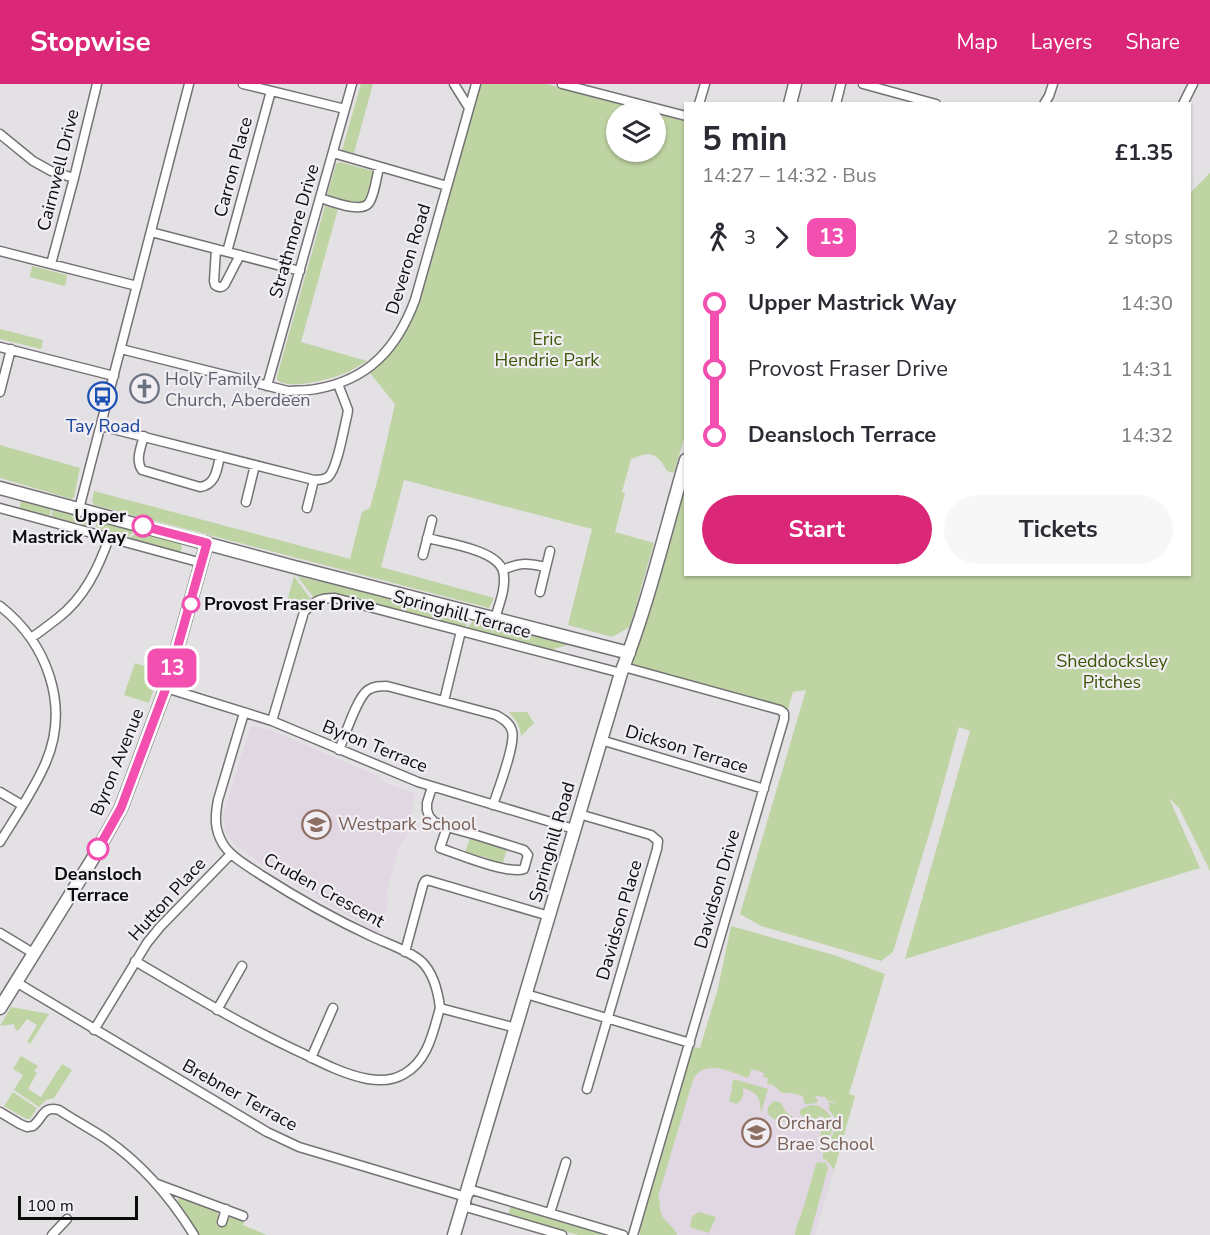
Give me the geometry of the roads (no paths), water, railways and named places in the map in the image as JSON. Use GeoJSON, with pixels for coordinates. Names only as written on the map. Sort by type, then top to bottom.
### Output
{"type":"FeatureCollection","features":[{"type":"Feature","properties":{"kind":"street","name":"Cairnwell Drive"},"geometry":{"type":"LineString","coordinates":[[51,264],[96,84]]}},
{"type":"Feature","properties":{"kind":"street"},"geometry":{"type":"LineString","coordinates":[[79,509],[189,84]]}},
{"type":"Feature","properties":{"kind":"street"},"geometry":{"type":"LineString","coordinates":[[243,84],[345,109]]}},
{"type":"Feature","properties":{"kind":"street","name":"Strathmore Drive"},"geometry":{"type":"LineString","coordinates":[[267,386],[352,84]]}},
{"type":"Feature","properties":{"kind":"street"},"geometry":{"type":"LineString","coordinates":[[454,84],[470,108]]}},
{"type":"Feature","properties":{"kind":"street","name":"Deveron Road"},"geometry":{"type":"LineString","coordinates":[[121,349],[288,391],[314,390],[338,384],[376,362],[396,339],[408,319],[415,300],[476,84]]}},
{"type":"Feature","properties":{"kind":"street"},"geometry":{"type":"LineString","coordinates":[[562,84],[684,115]]}},
{"type":"Feature","properties":{"kind":"street"},"geometry":{"type":"LineString","coordinates":[[700,102],[705,84]]}},
{"type":"Feature","properties":{"kind":"street"},"geometry":{"type":"LineString","coordinates":[[790,102],[795,84]]}},
{"type":"Feature","properties":{"kind":"street"},"geometry":{"type":"LineString","coordinates":[[836,102],[841,84]]}},
{"type":"Feature","properties":{"kind":"street"},"geometry":{"type":"LineString","coordinates":[[863,84],[887,87],[930,102]]}},
{"type":"Feature","properties":{"kind":"street"},"geometry":{"type":"LineString","coordinates":[[1045,102],[1053,84]]}},
{"type":"Feature","properties":{"kind":"street"},"geometry":{"type":"LineString","coordinates":[[1183,102],[1192,84]]}},
{"type":"Feature","properties":{"kind":"street","name":"Carron Place"},"geometry":{"type":"LineString","coordinates":[[227,252],[271,91]]}},
{"type":"Feature","properties":{"kind":"street"},"geometry":{"type":"LineString","coordinates":[[0,134],[33,161],[51,171],[74,178]]}},
{"type":"Feature","properties":{"kind":"street"},"geometry":{"type":"LineString","coordinates":[[333,153],[447,186]]}},
{"type":"Feature","properties":{"kind":"street"},"geometry":{"type":"LineString","coordinates":[[320,198],[355,207],[362,208],[368,205],[380,167]]}},
{"type":"Feature","properties":{"kind":"street"},"geometry":{"type":"LineString","coordinates":[[151,232],[300,271]]}},
{"type":"Feature","properties":{"kind":"street"},"geometry":{"type":"LineString","coordinates":[[216,249],[214,281],[219,287],[225,284],[240,255]]}},
{"type":"Feature","properties":{"kind":"street"},"geometry":{"type":"LineString","coordinates":[[0,251],[137,286]]}},
{"type":"Feature","properties":{"kind":"street"},"geometry":{"type":"LineString","coordinates":[[0,347],[114,376]]}},
{"type":"Feature","properties":{"kind":"street"},"geometry":{"type":"LineString","coordinates":[[0,392],[11,350]]}},
{"type":"Feature","properties":{"kind":"street"},"geometry":{"type":"LineString","coordinates":[[101,426],[321,480],[327,478],[334,470],[348,410],[338,384]]}},
{"type":"Feature","properties":{"kind":"street"},"geometry":{"type":"LineString","coordinates":[[144,436],[138,459],[138,465],[142,470],[200,487],[211,483],[220,456]]}},
{"type":"Feature","properties":{"kind":"street"},"geometry":{"type":"LineString","coordinates":[[246,502],[255,465]]}},
{"type":"Feature","properties":{"kind":"street","name":"Springhill Road"},"geometry":{"type":"LineString","coordinates":[[454,1235],[684,467]]}},
{"type":"Feature","properties":{"kind":"street"},"geometry":{"type":"LineString","coordinates":[[307,508],[314,480]]}},
{"type":"Feature","properties":{"kind":"street"},"geometry":{"type":"LineString","coordinates":[[0,488],[629,653]]}},
{"type":"Feature","properties":{"kind":"street"},"geometry":{"type":"LineString","coordinates":[[0,508],[202,563]]}},
{"type":"Feature","properties":{"kind":"street"},"geometry":{"type":"LineString","coordinates":[[423,555],[432,520]]}},
{"type":"Feature","properties":{"kind":"street"},"geometry":{"type":"LineString","coordinates":[[31,638],[60,617],[81,595],[96,570],[109,538]]}},
{"type":"Feature","properties":{"kind":"street"},"geometry":{"type":"LineString","coordinates":[[427,538],[487,554],[496,561],[503,570],[504,583],[495,618]]}},
{"type":"Feature","properties":{"kind":"street","name":"Byron Avenue"},"geometry":{"type":"LineString","coordinates":[[0,1008],[92,860],[121,808],[166,688],[207,543]]}},
{"type":"Feature","properties":{"kind":"street"},"geometry":{"type":"LineString","coordinates":[[540,592],[550,551]]}},
{"type":"Feature","properties":{"kind":"street"},"geometry":{"type":"LineString","coordinates":[[503,570],[527,563],[546,567]]}},
{"type":"Feature","properties":{"kind":"street","name":"Springhill Terrace"},"geometry":{"type":"LineString","coordinates":[[272,721],[304,612],[314,602],[324,598],[335,598],[622,670]]}},
{"type":"Feature","properties":{"kind":"street"},"geometry":{"type":"LineString","coordinates":[[0,606],[31,638],[45,662],[53,684],[56,703],[52,742],[46,762],[0,842]]}},
{"type":"Feature","properties":{"kind":"street"},"geometry":{"type":"LineString","coordinates":[[444,701],[461,631]]}},
{"type":"Feature","properties":{"kind":"street","name":"Davidson Drive"},"geometry":{"type":"LineString","coordinates":[[622,670],[780,710],[784,713],[764,789],[633,1235]]}},
{"type":"Feature","properties":{"kind":"street"},"geometry":{"type":"LineString","coordinates":[[339,750],[360,698],[366,691],[376,686],[387,686],[496,715],[508,722],[513,732],[512,744],[493,805]]}},
{"type":"Feature","properties":{"kind":"street","name":"Byron Terrace"},"geometry":{"type":"LineString","coordinates":[[166,688],[272,721],[432,787],[574,830]]}},
{"type":"Feature","properties":{"kind":"street","name":"Cruden Crescent"},"geometry":{"type":"LineString","coordinates":[[244,713],[215,814],[215,826],[219,837],[231,854],[293,895],[421,962],[432,975],[438,992],[440,1008]]}},
{"type":"Feature","properties":{"kind":"street","name":"Dickson Terrace"},"geometry":{"type":"LineString","coordinates":[[601,740],[764,789]]}},
{"type":"Feature","properties":{"kind":"street"},"geometry":{"type":"LineString","coordinates":[[432,787],[427,810],[434,822],[524,850],[528,855],[524,869],[518,871],[497,867],[440,848],[447,827]]}},
{"type":"Feature","properties":{"kind":"street"},"geometry":{"type":"LineString","coordinates":[[0,792],[22,805]]}},
{"type":"Feature","properties":{"kind":"street","name":"Davidson Place"},"geometry":{"type":"LineString","coordinates":[[579,814],[651,835],[658,841],[587,1089]]}},
{"type":"Feature","properties":{"kind":"street","name":"Hutton Place"},"geometry":{"type":"LineString","coordinates":[[94,1030],[147,943],[231,854]]}},
{"type":"Feature","properties":{"kind":"street"},"geometry":{"type":"LineString","coordinates":[[405,952],[423,885],[427,880],[549,916]]}},
{"type":"Feature","properties":{"kind":"street"},"geometry":{"type":"LineString","coordinates":[[0,933],[33,953]]}},
{"type":"Feature","properties":{"kind":"street"},"geometry":{"type":"LineString","coordinates":[[135,961],[263,1036],[311,1058],[369,1079],[389,1080],[415,1067],[432,1037],[440,1008],[516,1028]]}},
{"type":"Feature","properties":{"kind":"street"},"geometry":{"type":"LineString","coordinates":[[217,1010],[242,966]]}},
{"type":"Feature","properties":{"kind":"street","name":"Brebner Terrace"},"geometry":{"type":"LineString","coordinates":[[16,982],[267,1132],[299,1147],[466,1197]]}},
{"type":"Feature","properties":{"kind":"street"},"geometry":{"type":"LineString","coordinates":[[526,994],[690,1043]]}},
{"type":"Feature","properties":{"kind":"street"},"geometry":{"type":"LineString","coordinates":[[311,1058],[333,1008]]}},
{"type":"Feature","properties":{"kind":"street"},"geometry":{"type":"LineString","coordinates":[[0,1112],[27,1127],[33,1126],[48,1109],[53,1108],[107,1140],[128,1156],[157,1184],[182,1215],[194,1235]]}},
{"type":"Feature","properties":{"kind":"street"},"geometry":{"type":"LineString","coordinates":[[550,1213],[566,1162]]}},
{"type":"Feature","properties":{"kind":"street"},"geometry":{"type":"LineString","coordinates":[[157,1184],[243,1216]]}},
{"type":"Feature","properties":{"kind":"street"},"geometry":{"type":"LineString","coordinates":[[562,1235],[466,1207],[466,1197],[472,1190],[623,1235]]}},
{"type":"Feature","properties":{"kind":"street"},"geometry":{"type":"LineString","coordinates":[[222,1222],[226,1209]]}},
{"type":"Feature","properties":{"kind":"street"},"geometry":{"type":"LineString","coordinates":[[52,1235],[67,1219]]}},
{"type":"Feature","properties":{"kind":"place","name":"Holy Family Church, Aberdeen"},"geometry":{"type":"Point","coordinates":[144,389]}},
{"type":"Feature","properties":{"kind":"place","name":"Tay Road"},"geometry":{"type":"Point","coordinates":[103,397]}},
{"type":"Feature","properties":{"kind":"place","name":"Upper Mastrick Way"},"geometry":{"type":"Point","coordinates":[143,526]}},
{"type":"Feature","properties":{"kind":"place","name":"Provost Fraser Drive"},"geometry":{"type":"Point","coordinates":[191,604]}},
{"type":"Feature","properties":{"kind":"place","name":"Westpark School"},"geometry":{"type":"Point","coordinates":[317,824]}},
{"type":"Feature","properties":{"kind":"place","name":"Deansloch Terrace"},"geometry":{"type":"Point","coordinates":[98,849]}},
{"type":"Feature","properties":{"kind":"place","name":"Orchard Brae School"},"geometry":{"type":"Point","coordinates":[756,1133]}},
{"type":"Feature","properties":{"kind":"park label","name":"Eric Hendrie Park"},"geometry":{"type":"Point","coordinates":[547,349]}},
{"type":"Feature","properties":{"kind":"park label","name":"Sheddocksley Pitches"},"geometry":{"type":"Point","coordinates":[1112,671]}}]}
